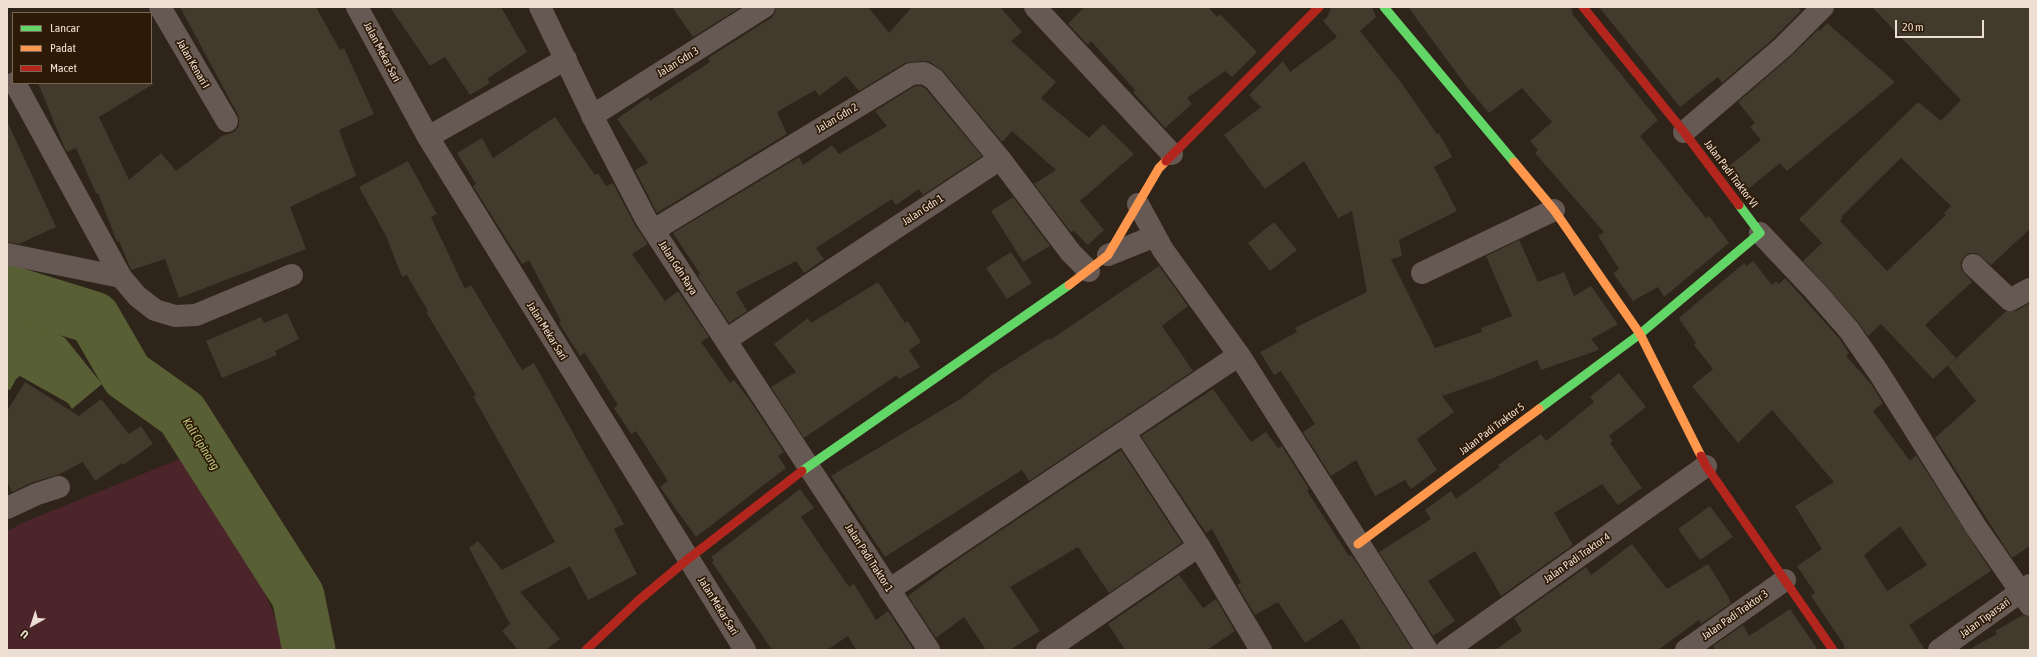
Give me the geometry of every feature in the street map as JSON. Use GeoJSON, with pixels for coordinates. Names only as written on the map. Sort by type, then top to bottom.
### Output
{"type":"FeatureCollection","features":[{"type":"Feature","properties":{"kind":"street","name":"Jalan Kenari I"},"geometry":{"type":"LineString","coordinates":[[160,7],[227,121]]}},
{"type":"Feature","properties":{"kind":"street","name":"Jalan Mekar Sari"},"geometry":{"type":"LineString","coordinates":[[357,7],[428,138],[688,559],[746,650]]}},
{"type":"Feature","properties":{"kind":"street","name":"Jalan Gdn Raya"},"geometry":{"type":"LineString","coordinates":[[540,7],[592,116],[654,230],[808,467]]}},
{"type":"Feature","properties":{"kind":"street","name":"Jalan Gdn 3"},"geometry":{"type":"LineString","coordinates":[[592,116],[764,7]]}},
{"type":"Feature","properties":{"kind":"street"},"geometry":{"type":"LineString","coordinates":[[1035,7],[1172,154]]}},
{"type":"Feature","properties":{"kind":"street"},"geometry":{"type":"LineString","coordinates":[[1108,255],[1159,168],[1319,7]]}},
{"type":"Feature","properties":{"kind":"street"},"geometry":{"type":"LineString","coordinates":[[1384,7],[1554,210],[1640,334],[1690,431],[1706,466],[1833,650]]}},
{"type":"Feature","properties":{"kind":"street","name":"Jalan Padi Traktor VI"},"geometry":{"type":"LineString","coordinates":[[1583,7],[1684,132],[1760,233]]}},
{"type":"Feature","properties":{"kind":"street"},"geometry":{"type":"LineString","coordinates":[[1684,132],[1783,47],[1823,7]]}},
{"type":"Feature","properties":{"kind":"street"},"geometry":{"type":"LineString","coordinates":[[428,138],[566,59]]}},
{"type":"Feature","properties":{"kind":"street"},"geometry":{"type":"LineString","coordinates":[[7,67],[12,77]]}},
{"type":"Feature","properties":{"kind":"street","name":"Jalan Gdn 2"},"geometry":{"type":"LineString","coordinates":[[654,230],[906,76],[918,72],[924,73],[934,79],[1000,159]]}},
{"type":"Feature","properties":{"kind":"street"},"geometry":{"type":"LineString","coordinates":[[16,84],[121,277],[137,296],[155,310],[175,316],[196,315],[292,275]]}},
{"type":"Feature","properties":{"kind":"street"},"geometry":{"type":"LineString","coordinates":[[1000,159],[1071,253],[1089,271]]}},
{"type":"Feature","properties":{"kind":"street","name":"Jalan Gdn 1"},"geometry":{"type":"LineString","coordinates":[[726,340],[1000,159]]}},
{"type":"Feature","properties":{"kind":"street"},"geometry":{"type":"LineString","coordinates":[[1138,204],[1163,250],[1239,355],[1358,544],[1427,650]]}},
{"type":"Feature","properties":{"kind":"street"},"geometry":{"type":"LineString","coordinates":[[1422,273],[1554,210]]}},
{"type":"Feature","properties":{"kind":"street"},"geometry":{"type":"LineString","coordinates":[[1640,334],[1760,233],[1816,291],[1850,330],[1880,372],[1912,427],[2027,594]]}},
{"type":"Feature","properties":{"kind":"street"},"geometry":{"type":"LineString","coordinates":[[586,650],[638,600],[688,559],[808,467],[1089,271],[1108,255],[1155,236]]}},
{"type":"Feature","properties":{"kind":"street"},"geometry":{"type":"LineString","coordinates":[[7,254],[121,277]]}},
{"type":"Feature","properties":{"kind":"street"},"geometry":{"type":"LineString","coordinates":[[1973,265],[2010,300],[2030,289]]}},
{"type":"Feature","properties":{"kind":"street","name":"Jalan Padi Traktor 5"},"geometry":{"type":"LineString","coordinates":[[1358,544],[1640,334]]}},
{"type":"Feature","properties":{"kind":"street"},"geometry":{"type":"LineString","coordinates":[[889,590],[1239,355]]}},
{"type":"Feature","properties":{"kind":"street"},"geometry":{"type":"LineString","coordinates":[[1124,432],[1199,546],[1262,650]]}},
{"type":"Feature","properties":{"kind":"street","name":"Jalan Padi Traktor 4"},"geometry":{"type":"LineString","coordinates":[[1447,650],[1706,466]]}},
{"type":"Feature","properties":{"kind":"street","name":"Jalan Padi Traktor 1"},"geometry":{"type":"LineString","coordinates":[[808,467],[929,650]]}},
{"type":"Feature","properties":{"kind":"street"},"geometry":{"type":"LineString","coordinates":[[7,508],[37,494],[59,487]]}},
{"type":"Feature","properties":{"kind":"street"},"geometry":{"type":"LineString","coordinates":[[1047,650],[1199,546]]}},
{"type":"Feature","properties":{"kind":"street","name":"Jalan Padi Traktor 3"},"geometry":{"type":"LineString","coordinates":[[1686,650],[1785,580]]}},
{"type":"Feature","properties":{"kind":"street","name":"Jalan Tiparsari"},"geometry":{"type":"LineString","coordinates":[[1939,650],[2027,594]]}},
{"type":"Feature","properties":{"kind":"shaded area"},"geometry":{"type":"Polygon","coordinates":[[[7,318],[53,331],[65,338],[102,384],[72,409],[68,403],[20,376],[16,379],[10,390],[7,389],[7,318]]]}},
{"type":"Feature","properties":{"kind":"shaded area"},"geometry":{"type":"Polygon","coordinates":[[[187,456],[254,566],[288,650],[7,650],[7,531],[29,520],[187,456]]]}},
{"type":"Feature","properties":{"kind":"building"},"geometry":{"type":"Polygon","coordinates":[[[180,7],[316,7],[340,50],[344,48],[374,114],[339,130],[356,176],[290,207],[306,249],[179,298],[165,259],[131,270],[119,241],[117,242],[98,193],[96,193],[76,148],[67,152],[65,149],[38,84],[155,83],[99,117],[129,180],[161,153],[176,171],[220,138],[219,137],[234,132],[239,126],[238,115],[180,7]]]}},
{"type":"Feature","properties":{"kind":"building"},"geometry":{"type":"Polygon","coordinates":[[[390,7],[501,7],[527,52],[487,79],[490,83],[470,95],[445,57],[430,66],[390,7]]]}},
{"type":"Feature","properties":{"kind":"building"},"geometry":{"type":"Polygon","coordinates":[[[672,7],[741,7],[693,37],[672,7]]]}},
{"type":"Feature","properties":{"kind":"building"},"geometry":{"type":"Polygon","coordinates":[[[776,7],[868,7],[889,33],[912,7],[1000,7],[1022,32],[1011,41],[1056,82],[1041,98],[1089,138],[1103,124],[1134,154],[1080,201],[1104,230],[1088,245],[1074,231],[1071,232],[1034,184],[1056,170],[1012,131],[1002,142],[943,71],[930,62],[923,61],[905,63],[859,91],[846,76],[819,96],[815,90],[777,112],[787,134],[657,213],[635,170],[648,163],[617,119],[648,97],[650,101],[710,62],[708,58],[771,18],[775,13],[776,7]]]}},
{"type":"Feature","properties":{"kind":"building"},"geometry":{"type":"Polygon","coordinates":[[[1084,7],[1208,7],[1217,17],[1220,14],[1257,52],[1232,77],[1225,71],[1187,98],[1192,104],[1165,128],[1133,92],[1135,90],[1091,41],[1088,45],[1068,24],[1084,7]]]}},
{"type":"Feature","properties":{"kind":"building"},"geometry":{"type":"Polygon","coordinates":[[[1331,7],[1372,7],[1376,17],[1360,31],[1400,81],[1437,134],[1439,133],[1452,157],[1434,167],[1457,211],[1399,240],[1402,256],[1391,259],[1435,348],[1482,332],[1481,328],[1512,316],[1486,256],[1519,240],[1538,282],[1564,272],[1574,296],[1591,286],[1618,324],[1591,339],[1599,349],[1596,351],[1541,370],[1537,360],[1491,379],[1442,396],[1454,412],[1417,439],[1437,470],[1411,489],[1405,480],[1375,496],[1356,460],[1331,476],[1303,432],[1315,424],[1281,371],[1274,375],[1260,352],[1297,332],[1295,328],[1367,292],[1352,211],[1338,218],[1304,161],[1265,189],[1224,135],[1261,107],[1249,95],[1283,61],[1290,72],[1337,37],[1323,21],[1328,16],[1331,7]]]}},
{"type":"Feature","properties":{"kind":"building"},"geometry":{"type":"Polygon","coordinates":[[[1408,7],[1571,7],[1573,15],[1658,120],[1640,136],[1706,218],[1709,216],[1729,243],[1664,297],[1658,287],[1633,301],[1613,273],[1619,269],[1598,236],[1604,232],[1535,153],[1538,150],[1530,141],[1552,122],[1522,88],[1489,113],[1467,87],[1408,7]]]}},
{"type":"Feature","properties":{"kind":"building"},"geometry":{"type":"Polygon","coordinates":[[[1599,7],[1798,7],[1801,11],[1774,38],[1722,83],[1718,77],[1680,107],[1599,7]]]}},
{"type":"Feature","properties":{"kind":"building"},"geometry":{"type":"Polygon","coordinates":[[[1872,7],[2030,7],[2030,229],[1991,265],[1976,253],[1969,253],[1964,257],[1961,262],[1961,269],[1972,282],[1925,325],[1956,358],[1933,379],[1881,324],[1868,336],[1858,322],[1803,261],[1822,243],[1799,219],[1918,102],[1941,121],[1961,100],[1872,7]],[[1901,158],[1841,217],[1843,218],[1840,221],[1887,271],[1946,215],[1944,213],[1951,206],[1901,158]]]}},
{"type":"Feature","properties":{"kind":"building"},"geometry":{"type":"Polygon","coordinates":[[[1827,23],[1895,82],[1787,171],[1780,163],[1747,190],[1728,167],[1761,140],[1750,127],[1755,123],[1738,102],[1791,56],[1819,29],[1820,31],[1827,23]]]}},
{"type":"Feature","properties":{"kind":"building"},"geometry":{"type":"Polygon","coordinates":[[[915,86],[921,86],[926,89],[982,156],[923,195],[919,189],[896,205],[892,199],[816,248],[824,259],[804,273],[796,261],[736,292],[747,311],[729,323],[698,276],[700,274],[673,233],[799,157],[803,165],[832,145],[839,154],[887,126],[875,111],[915,86]]]}},
{"type":"Feature","properties":{"kind":"building"},"geometry":{"type":"Polygon","coordinates":[[[555,117],[595,175],[598,173],[606,186],[613,183],[635,225],[648,244],[632,254],[665,301],[678,291],[709,337],[701,342],[730,383],[734,380],[749,399],[784,452],[778,456],[786,468],[696,537],[660,487],[668,481],[636,431],[631,434],[614,408],[618,405],[585,353],[580,356],[559,323],[561,321],[529,260],[522,264],[473,186],[476,184],[457,153],[482,138],[493,158],[555,117]]]}},
{"type":"Feature","properties":{"kind":"building"},"geometry":{"type":"Polygon","coordinates":[[[7,121],[56,227],[19,244],[7,242],[7,121]]]}},
{"type":"Feature","properties":{"kind":"building"},"geometry":{"type":"Polygon","coordinates":[[[408,161],[437,214],[431,217],[465,289],[471,285],[522,370],[534,363],[624,524],[614,529],[637,574],[588,600],[570,566],[520,592],[560,639],[546,650],[518,650],[502,631],[510,624],[469,548],[478,541],[502,570],[555,542],[473,396],[476,395],[426,312],[428,311],[407,275],[402,277],[386,236],[359,187],[408,161]]]}},
{"type":"Feature","properties":{"kind":"building"},"geometry":{"type":"Polygon","coordinates":[[[1013,197],[1050,246],[1023,262],[991,211],[1013,197]]]}},
{"type":"Feature","properties":{"kind":"building"},"geometry":{"type":"Polygon","coordinates":[[[1274,222],[1297,250],[1270,271],[1248,243],[1274,222]]]}},
{"type":"Feature","properties":{"kind":"building"},"geometry":{"type":"Polygon","coordinates":[[[1011,252],[1032,283],[1007,299],[986,268],[1011,252]]]}},
{"type":"Feature","properties":{"kind":"building"},"geometry":{"type":"Polygon","coordinates":[[[1753,261],[1772,285],[1776,281],[1779,284],[1785,278],[1839,338],[1849,353],[1846,356],[1871,384],[1883,403],[1873,411],[1910,461],[1916,455],[1991,571],[1909,625],[1925,650],[1845,650],[1843,643],[1811,596],[1815,593],[1797,566],[1822,549],[1795,506],[1834,482],[1772,410],[1738,443],[1692,386],[1713,369],[1694,345],[1696,343],[1682,323],[1684,321],[1681,322],[1679,318],[1744,263],[1747,266],[1753,261]],[[1900,526],[1864,555],[1887,591],[1927,565],[1900,526]]]}},
{"type":"Feature","properties":{"kind":"building"},"geometry":{"type":"Polygon","coordinates":[[[1159,266],[1188,306],[1162,326],[1193,371],[1029,481],[1022,470],[885,557],[831,476],[962,398],[992,374],[1049,338],[1050,340],[1159,266]]]}},
{"type":"Feature","properties":{"kind":"building"},"geometry":{"type":"Polygon","coordinates":[[[878,282],[905,323],[908,321],[921,342],[909,350],[920,367],[899,379],[897,375],[804,438],[771,387],[796,372],[774,344],[808,318],[811,323],[878,282]]]}},
{"type":"Feature","properties":{"kind":"building"},"geometry":{"type":"Polygon","coordinates":[[[2030,303],[2030,546],[2012,558],[1935,438],[1976,401],[1948,366],[2006,311],[2016,311],[2030,303]]]}},
{"type":"Feature","properties":{"kind":"building"},"geometry":{"type":"Polygon","coordinates":[[[287,313],[299,339],[275,351],[277,355],[222,378],[206,341],[261,317],[264,323],[287,313]]]}},
{"type":"Feature","properties":{"kind":"building"},"geometry":{"type":"Polygon","coordinates":[[[1619,373],[1646,407],[1609,436],[1613,441],[1610,443],[1642,488],[1618,505],[1602,484],[1554,513],[1573,545],[1501,596],[1475,551],[1428,581],[1455,621],[1433,636],[1379,552],[1431,519],[1425,510],[1451,491],[1456,499],[1500,467],[1498,465],[1541,434],[1546,441],[1594,402],[1590,397],[1619,373]]]}},
{"type":"Feature","properties":{"kind":"building"},"geometry":{"type":"Polygon","coordinates":[[[25,382],[79,416],[101,399],[129,434],[141,426],[153,444],[123,465],[122,463],[95,481],[83,462],[58,475],[33,482],[12,492],[7,481],[7,411],[25,382]]]}},
{"type":"Feature","properties":{"kind":"building"},"geometry":{"type":"Polygon","coordinates":[[[1213,389],[1251,442],[1266,432],[1278,448],[1282,446],[1309,489],[1307,491],[1349,556],[1351,555],[1357,563],[1412,649],[1362,650],[1342,619],[1305,643],[1278,602],[1255,615],[1237,585],[1241,583],[1212,529],[1206,533],[1141,436],[1213,389]]]}},
{"type":"Feature","properties":{"kind":"building"},"geometry":{"type":"Polygon","coordinates":[[[1121,450],[1182,543],[1109,593],[1078,547],[1010,587],[1040,631],[1010,650],[986,650],[964,617],[936,638],[908,596],[955,561],[1121,450]]]}},
{"type":"Feature","properties":{"kind":"building"},"geometry":{"type":"Polygon","coordinates":[[[800,489],[814,508],[801,517],[849,587],[854,584],[876,620],[888,611],[914,650],[856,650],[848,636],[827,650],[772,650],[712,562],[714,560],[711,557],[800,489]]]}},
{"type":"Feature","properties":{"kind":"building"},"geometry":{"type":"Polygon","coordinates":[[[1710,506],[1733,537],[1700,560],[1678,529],[1710,506]]]}},
{"type":"Feature","properties":{"kind":"building"},"geometry":{"type":"Polygon","coordinates":[[[1632,544],[1667,589],[1708,564],[1731,603],[1701,624],[1699,620],[1658,650],[1495,650],[1522,631],[1514,618],[1586,567],[1591,575],[1632,544]]]}},
{"type":"Feature","properties":{"kind":"building"},"geometry":{"type":"Polygon","coordinates":[[[1179,575],[1203,608],[1216,599],[1235,631],[1207,650],[1125,650],[1108,624],[1179,575]]]}},
{"type":"Feature","properties":{"kind":"building"},"geometry":{"type":"Polygon","coordinates":[[[1790,609],[1818,650],[1715,650],[1713,646],[1743,625],[1749,636],[1790,609]]]}},
{"type":"Feature","properties":{"kind":"building"},"geometry":{"type":"Polygon","coordinates":[[[2023,615],[2030,617],[2030,650],[1968,650],[1997,634],[1995,631],[2023,615]]]}},
{"type":"Feature","properties":{"kind":"waterway","name":"Kali Cipinang"},"geometry":{"type":"LineString","coordinates":[[7,291],[94,318],[127,375],[182,414],[298,596],[309,650]]}},
{"type":"Feature","properties":{"kind":"traffic: fast"},"geometry":{"type":"LineString","coordinates":[[1384,7],[1514,162]]}},
{"type":"Feature","properties":{"kind":"traffic: fast"},"geometry":{"type":"LineString","coordinates":[[1539,409],[1640,334],[1760,233],[1739,205]]}},
{"type":"Feature","properties":{"kind":"traffic: fast"},"geometry":{"type":"LineString","coordinates":[[802,471],[1069,285]]}},
{"type":"Feature","properties":{"kind":"traffic: slow"},"geometry":{"type":"LineString","coordinates":[[1069,285],[1108,255],[1159,168],[1166,161]]}},
{"type":"Feature","properties":{"kind":"traffic: slow"},"geometry":{"type":"LineString","coordinates":[[1514,162],[1554,210],[1640,334],[1701,456]]}},
{"type":"Feature","properties":{"kind":"traffic: slow"},"geometry":{"type":"LineString","coordinates":[[1358,544],[1539,409]]}},
{"type":"Feature","properties":{"kind":"traffic: jam"},"geometry":{"type":"LineString","coordinates":[[1166,161],[1319,7]]}},
{"type":"Feature","properties":{"kind":"traffic: jam"},"geometry":{"type":"LineString","coordinates":[[1583,7],[1684,132],[1739,205]]}},
{"type":"Feature","properties":{"kind":"traffic: jam"},"geometry":{"type":"LineString","coordinates":[[1701,456],[1706,466],[1833,650]]}},
{"type":"Feature","properties":{"kind":"traffic: jam"},"geometry":{"type":"LineString","coordinates":[[586,650],[639,600],[688,559],[802,471]]}}]}
